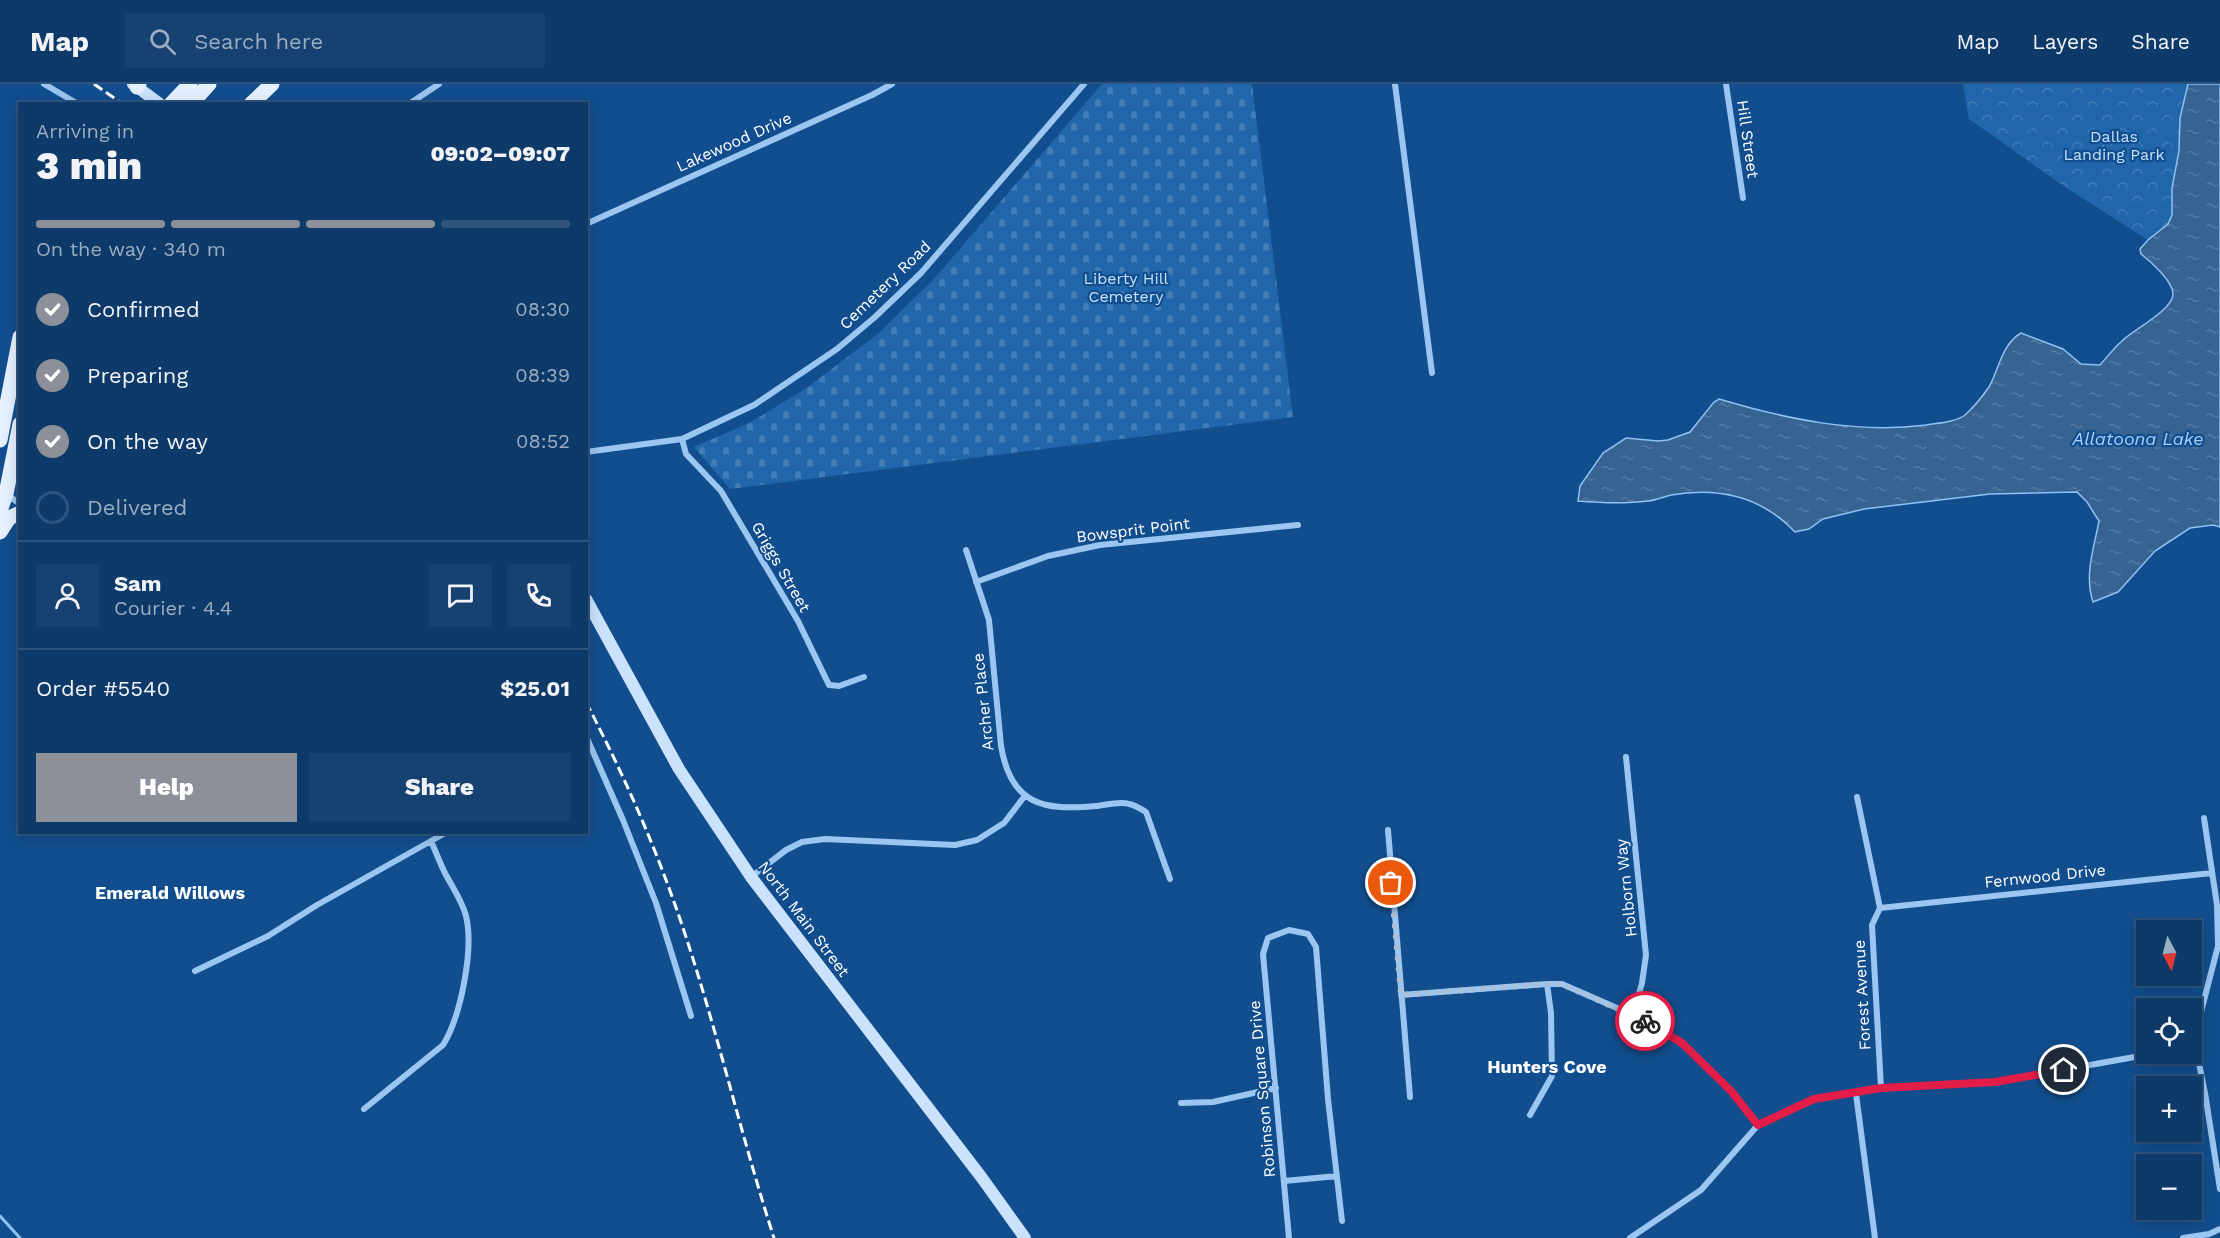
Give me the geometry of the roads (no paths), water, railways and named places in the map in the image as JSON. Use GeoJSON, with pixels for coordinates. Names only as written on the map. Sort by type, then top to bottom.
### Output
{"type":"FeatureCollection","features":[{"type":"Feature","properties":{"kind":"main road"},"geometry":{"type":"LineString","coordinates":[[185,97],[209,84]]}},
{"type":"Feature","properties":{"kind":"main road"},"geometry":{"type":"LineString","coordinates":[[253,102],[272,84]]}},
{"type":"Feature","properties":{"kind":"main road"},"geometry":{"type":"LineString","coordinates":[[136,85],[157,102]]}},
{"type":"Feature","properties":{"kind":"main road"},"geometry":{"type":"LineString","coordinates":[[1,436],[18,347]]}},
{"type":"Feature","properties":{"kind":"main road"},"geometry":{"type":"LineString","coordinates":[[0,511],[18,432]]}},
{"type":"Feature","properties":{"kind":"main road"},"geometry":{"type":"LineString","coordinates":[[0,532],[9,518],[18,514]]}},
{"type":"Feature","properties":{"kind":"main road","name":"North Main Street"},"geometry":{"type":"LineString","coordinates":[[588,603],[679,769],[751,877],[982,1178],[1025,1238]]}},
{"type":"Feature","properties":{"kind":"street"},"geometry":{"type":"LineString","coordinates":[[44,84],[75,102]]}},
{"type":"Feature","properties":{"kind":"street"},"geometry":{"type":"LineString","coordinates":[[412,102],[439,84]]}},
{"type":"Feature","properties":{"kind":"street","name":"Lakewood Drive"},"geometry":{"type":"LineString","coordinates":[[588,223],[892,84]]}},
{"type":"Feature","properties":{"kind":"street","name":"Cemetery Road"},"geometry":{"type":"LineString","coordinates":[[588,452],[682,439],[754,405],[837,349],[875,317],[936,257],[1084,84]]}},
{"type":"Feature","properties":{"kind":"street"},"geometry":{"type":"LineString","coordinates":[[1395,84],[1432,373]]}},
{"type":"Feature","properties":{"kind":"street","name":"Hill Street"},"geometry":{"type":"LineString","coordinates":[[1726,84],[1743,198]]}},
{"type":"Feature","properties":{"kind":"street","name":"Griggs Street"},"geometry":{"type":"LineString","coordinates":[[682,439],[686,454],[721,491],[798,621],[829,685],[839,686],[864,677]]}},
{"type":"Feature","properties":{"kind":"street"},"geometry":{"type":"LineString","coordinates":[[3,493],[18,503]]}},
{"type":"Feature","properties":{"kind":"street","name":"Bowsprit Point"},"geometry":{"type":"LineString","coordinates":[[976,582],[1048,556],[1100,545],[1298,525]]}},
{"type":"Feature","properties":{"kind":"street","name":"Archer Place"},"geometry":{"type":"LineString","coordinates":[[966,549],[988,620],[1004,762],[1011,779],[1024,797]]}},
{"type":"Feature","properties":{"kind":"street"},"geometry":{"type":"LineString","coordinates":[[588,740],[656,903],[691,1016]]}},
{"type":"Feature","properties":{"kind":"street"},"geometry":{"type":"LineString","coordinates":[[588,757],[595,753]]}},
{"type":"Feature","properties":{"kind":"street","name":"Holborn Way"},"geometry":{"type":"LineString","coordinates":[[1626,757],[1646,955],[1642,983],[1633,1015]]}},
{"type":"Feature","properties":{"kind":"street"},"geometry":{"type":"LineString","coordinates":[[751,877],[786,850],[802,842],[825,839],[955,845],[977,840],[1004,823],[1024,797],[1041,804],[1066,809],[1128,803],[1146,812],[1170,879]]}},
{"type":"Feature","properties":{"kind":"street","name":"Forest Avenue"},"geometry":{"type":"LineString","coordinates":[[1857,797],[1880,908],[1872,925],[1881,1088]]}},
{"type":"Feature","properties":{"kind":"street"},"geometry":{"type":"LineString","coordinates":[[2202,1006],[2218,946],[2217,905],[2204,818]]}},
{"type":"Feature","properties":{"kind":"street"},"geometry":{"type":"LineString","coordinates":[[1388,830],[1410,1097]]}},
{"type":"Feature","properties":{"kind":"street"},"geometry":{"type":"LineString","coordinates":[[195,971],[268,936],[317,905],[443,834]]}},
{"type":"Feature","properties":{"kind":"street"},"geometry":{"type":"LineString","coordinates":[[364,1109],[443,1045],[450,1033],[458,1009],[466,963],[467,924],[462,905],[431,841]]}},
{"type":"Feature","properties":{"kind":"street","name":"Fernwood Drive"},"geometry":{"type":"LineString","coordinates":[[1880,908],[2212,873]]}},
{"type":"Feature","properties":{"kind":"street","name":"Robinson Square Drive"},"geometry":{"type":"LineString","coordinates":[[1289,1238],[1263,954],[1268,938],[1289,930],[1308,934],[1316,947],[1328,1099],[1337,1176]]}},
{"type":"Feature","properties":{"kind":"street"},"geometry":{"type":"LineString","coordinates":[[1530,1115],[1552,1076],[1551,1013],[1547,984]]}},
{"type":"Feature","properties":{"kind":"street"},"geometry":{"type":"LineString","coordinates":[[1401,995],[1562,984],[1633,1015],[1682,1043],[1731,1091],[1758,1125]]}},
{"type":"Feature","properties":{"kind":"street"},"geometry":{"type":"LineString","coordinates":[[1630,1238],[1701,1190],[1758,1125],[1814,1099],[1856,1094],[1881,1088],[1995,1082],[2136,1057]]}},
{"type":"Feature","properties":{"kind":"street"},"geometry":{"type":"LineString","coordinates":[[2199,1064],[2220,1189]]}},
{"type":"Feature","properties":{"kind":"street"},"geometry":{"type":"LineString","coordinates":[[1181,1103],[1213,1102],[1276,1088]]}},
{"type":"Feature","properties":{"kind":"street"},"geometry":{"type":"LineString","coordinates":[[1856,1094],[1875,1238]]}},
{"type":"Feature","properties":{"kind":"street"},"geometry":{"type":"LineString","coordinates":[[1284,1182],[1337,1176],[1342,1221]]}},
{"type":"Feature","properties":{"kind":"street"},"geometry":{"type":"LineString","coordinates":[[2183,1238],[2209,1234],[2220,1229]]}},
{"type":"Feature","properties":{"kind":"water","name":"Allatoona Lake"},"geometry":{"type":"Polygon","coordinates":[[[2188,84],[2220,84],[2220,527],[2213,525],[2190,528],[2155,551],[2118,592],[2093,602],[2089,582],[2099,521],[2087,502],[2077,492],[1990,494],[1864,509],[1823,519],[1809,529],[1795,532],[1768,510],[1753,502],[1722,494],[1688,493],[1631,503],[1578,501],[1580,486],[1603,453],[1626,438],[1658,441],[1690,432],[1719,399],[1770,413],[1821,423],[1874,428],[1926,425],[1947,422],[1965,415],[1989,387],[2009,344],[2021,333],[2063,349],[2081,364],[2100,365],[2122,341],[2167,307],[2173,294],[2169,283],[2141,254],[2140,249],[2168,224],[2172,215],[2172,188],[2179,151],[2180,118],[2188,84]]]}},
{"type":"Feature","properties":{"kind":"waterway"},"geometry":{"type":"LineString","coordinates":[[0,1216],[20,1238]]}},
{"type":"Feature","properties":{"kind":"railway"},"geometry":{"type":"LineString","coordinates":[[94,84],[120,102]]}},
{"type":"Feature","properties":{"kind":"railway"},"geometry":{"type":"LineString","coordinates":[[588,706],[637,807],[679,917],[774,1238]]}},
{"type":"Feature","properties":{"kind":"district","name":"Emerald Willows"},"geometry":{"type":"Point","coordinates":[170,892]}},
{"type":"Feature","properties":{"kind":"district","name":"Hunters Cove"},"geometry":{"type":"Point","coordinates":[1547,1066]}},
{"type":"Feature","properties":{"kind":"park label","name":"Dallas Landing Park"},"geometry":{"type":"Point","coordinates":[2114,145]}},
{"type":"Feature","properties":{"kind":"park label","name":"Liberty Hill Cemetery"},"geometry":{"type":"Point","coordinates":[1126,287]}}]}
